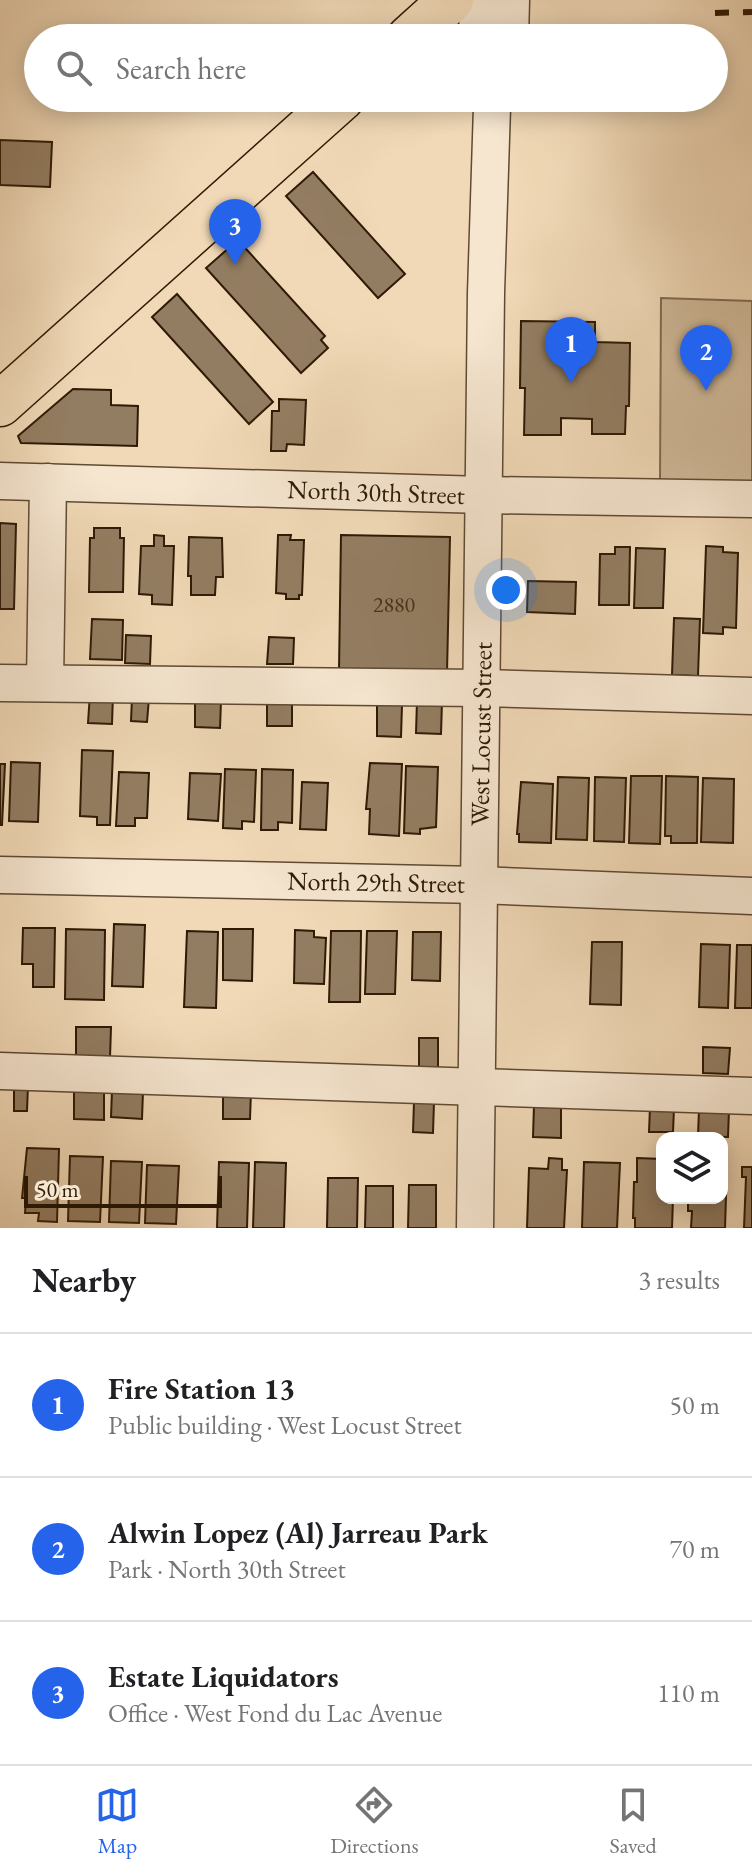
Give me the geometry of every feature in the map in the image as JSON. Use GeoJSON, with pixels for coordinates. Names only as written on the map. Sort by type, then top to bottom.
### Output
{"type":"FeatureCollection","features":[{"type":"Feature","properties":{"kind":"main road"},"geometry":{"type":"LineString","coordinates":[[424,24],[451,0]]}},
{"type":"Feature","properties":{"kind":"main road"},"geometry":{"type":"LineString","coordinates":[[0,404],[326,112]]}},
{"type":"Feature","properties":{"kind":"street"},"geometry":{"type":"LineString","coordinates":[[477,24],[478,0]]}},
{"type":"Feature","properties":{"kind":"street"},"geometry":{"type":"LineString","coordinates":[[510,24],[511,0]]}},
{"type":"Feature","properties":{"kind":"street","name":"West Locust Street"},"geometry":{"type":"LineString","coordinates":[[475,1228],[483,495],[492,112]]}},
{"type":"Feature","properties":{"kind":"street","name":"North 30th Street"},"geometry":{"type":"LineString","coordinates":[[0,481],[483,495],[752,499]]}},
{"type":"Feature","properties":{"kind":"street"},"geometry":{"type":"LineString","coordinates":[[45,683],[48,482]]}},
{"type":"Feature","properties":{"kind":"street"},"geometry":{"type":"LineString","coordinates":[[0,683],[481,688],[752,696]]}},
{"type":"Feature","properties":{"kind":"street","name":"North 29th Street"},"geometry":{"type":"LineString","coordinates":[[0,875],[479,885],[752,896]]}},
{"type":"Feature","properties":{"kind":"street"},"geometry":{"type":"LineString","coordinates":[[0,1071],[752,1096]]}},
{"type":"Feature","properties":{"kind":"shaded area"},"geometry":{"type":"Polygon","coordinates":[[[661,298],[752,301],[752,485],[660,481],[661,298]]]}},
{"type":"Feature","properties":{"kind":"building"},"geometry":{"type":"Polygon","coordinates":[[[0,140],[52,142],[50,187],[0,185],[0,140]]]}},
{"type":"Feature","properties":{"kind":"building"},"geometry":{"type":"Polygon","coordinates":[[[313,172],[405,274],[378,298],[286,196],[313,172]]]}},
{"type":"Feature","properties":{"kind":"building"},"geometry":{"type":"Polygon","coordinates":[[[238,240],[325,336],[321,340],[328,348],[301,373],[206,268],[238,240]]]}},
{"type":"Feature","properties":{"kind":"building"},"geometry":{"type":"Polygon","coordinates":[[[177,294],[273,402],[249,424],[152,317],[177,294]]]}},
{"type":"Feature","properties":{"kind":"building"},"geometry":{"type":"Polygon","coordinates":[[[521,321],[595,322],[595,342],[630,343],[629,406],[626,406],[625,434],[592,434],[592,419],[561,418],[561,435],[524,435],[525,388],[520,388],[521,321]]]}},
{"type":"Feature","properties":{"kind":"building"},"geometry":{"type":"Polygon","coordinates":[[[73,389],[111,390],[111,405],[138,406],[137,446],[21,443],[18,436],[73,389]]]}},
{"type":"Feature","properties":{"kind":"building"},"geometry":{"type":"Polygon","coordinates":[[[279,399],[306,400],[304,445],[287,444],[286,451],[271,451],[272,411],[279,411],[279,399]]]}},
{"type":"Feature","properties":{"kind":"building"},"geometry":{"type":"Polygon","coordinates":[[[0,523],[16,524],[14,609],[0,609],[0,523]]]}},
{"type":"Feature","properties":{"kind":"building"},"geometry":{"type":"Polygon","coordinates":[[[94,528],[120,528],[120,538],[124,538],[123,592],[89,592],[90,538],[94,538],[94,528]]]}},
{"type":"Feature","properties":{"kind":"building"},"geometry":{"type":"Polygon","coordinates":[[[154,535],[164,536],[164,546],[174,546],[172,605],[152,604],[152,595],[139,594],[141,546],[154,546],[154,535]]]}},
{"type":"Feature","properties":{"kind":"building"},"geometry":{"type":"Polygon","coordinates":[[[278,535],[291,535],[290,540],[304,540],[302,595],[299,599],[286,599],[286,594],[276,593],[278,535]]]}},
{"type":"Feature","properties":{"kind":"building"},"geometry":{"type":"Polygon","coordinates":[[[341,535],[450,537],[447,673],[339,670],[341,535]]]}},
{"type":"Feature","properties":{"kind":"building"},"geometry":{"type":"Polygon","coordinates":[[[189,537],[222,538],[223,577],[216,577],[215,595],[191,595],[189,537]]]}},
{"type":"Feature","properties":{"kind":"building"},"geometry":{"type":"Polygon","coordinates":[[[706,546],[723,547],[723,552],[738,553],[736,628],[723,627],[723,634],[703,633],[706,546]]]}},
{"type":"Feature","properties":{"kind":"building"},"geometry":{"type":"Polygon","coordinates":[[[615,547],[630,547],[629,605],[599,605],[600,554],[615,554],[615,547]]]}},
{"type":"Feature","properties":{"kind":"building"},"geometry":{"type":"Polygon","coordinates":[[[636,548],[665,549],[663,608],[634,608],[636,548]]]}},
{"type":"Feature","properties":{"kind":"building"},"geometry":{"type":"Polygon","coordinates":[[[528,581],[576,582],[575,614],[527,612],[528,581]]]}},
{"type":"Feature","properties":{"kind":"building"},"geometry":{"type":"Polygon","coordinates":[[[674,618],[700,619],[698,676],[672,675],[674,618]]]}},
{"type":"Feature","properties":{"kind":"building"},"geometry":{"type":"Polygon","coordinates":[[[92,619],[123,620],[122,660],[90,659],[92,619]]]}},
{"type":"Feature","properties":{"kind":"building"},"geometry":{"type":"Polygon","coordinates":[[[126,635],[151,636],[150,664],[125,663],[126,635]]]}},
{"type":"Feature","properties":{"kind":"building"},"geometry":{"type":"Polygon","coordinates":[[[269,637],[294,638],[293,664],[267,664],[269,637]]]}},
{"type":"Feature","properties":{"kind":"building"},"geometry":{"type":"Polygon","coordinates":[[[90,693],[113,694],[112,724],[88,723],[90,693]]]}},
{"type":"Feature","properties":{"kind":"building"},"geometry":{"type":"Polygon","coordinates":[[[132,697],[149,698],[147,722],[131,721],[132,697]]]}},
{"type":"Feature","properties":{"kind":"building"},"geometry":{"type":"Polygon","coordinates":[[[267,699],[292,699],[292,726],[267,726],[267,699]]]}},
{"type":"Feature","properties":{"kind":"building"},"geometry":{"type":"Polygon","coordinates":[[[195,700],[221,701],[220,728],[195,727],[195,700]]]}},
{"type":"Feature","properties":{"kind":"building"},"geometry":{"type":"Polygon","coordinates":[[[417,700],[442,701],[441,734],[416,733],[417,700]]]}},
{"type":"Feature","properties":{"kind":"building"},"geometry":{"type":"Polygon","coordinates":[[[377,703],[402,705],[401,737],[377,736],[377,703]]]}},
{"type":"Feature","properties":{"kind":"building"},"geometry":{"type":"Polygon","coordinates":[[[82,750],[113,751],[110,825],[97,825],[97,817],[80,816],[82,750]]]}},
{"type":"Feature","properties":{"kind":"building"},"geometry":{"type":"Polygon","coordinates":[[[11,762],[40,763],[38,822],[9,821],[11,762]]]}},
{"type":"Feature","properties":{"kind":"building"},"geometry":{"type":"Polygon","coordinates":[[[370,763],[402,764],[399,836],[369,834],[370,809],[366,809],[370,763]]]}},
{"type":"Feature","properties":{"kind":"building"},"geometry":{"type":"Polygon","coordinates":[[[0,764],[5,764],[2,825],[0,825],[0,764]]]}},
{"type":"Feature","properties":{"kind":"building"},"geometry":{"type":"Polygon","coordinates":[[[406,766],[438,767],[436,827],[420,829],[420,834],[404,833],[406,766]]]}},
{"type":"Feature","properties":{"kind":"building"},"geometry":{"type":"Polygon","coordinates":[[[225,769],[256,770],[254,822],[242,821],[242,829],[223,828],[225,769]]]}},
{"type":"Feature","properties":{"kind":"building"},"geometry":{"type":"Polygon","coordinates":[[[262,769],[293,770],[292,823],[278,822],[278,830],[261,830],[262,769]]]}},
{"type":"Feature","properties":{"kind":"building"},"geometry":{"type":"Polygon","coordinates":[[[119,772],[149,773],[147,818],[135,818],[135,826],[116,826],[119,772]]]}},
{"type":"Feature","properties":{"kind":"building"},"geometry":{"type":"Polygon","coordinates":[[[190,773],[221,774],[218,821],[188,819],[190,773]]]}},
{"type":"Feature","properties":{"kind":"building"},"geometry":{"type":"Polygon","coordinates":[[[631,776],[662,776],[660,844],[629,843],[631,776]]]}},
{"type":"Feature","properties":{"kind":"building"},"geometry":{"type":"Polygon","coordinates":[[[666,776],[698,777],[697,843],[671,843],[671,836],[665,836],[666,776]]]}},
{"type":"Feature","properties":{"kind":"building"},"geometry":{"type":"Polygon","coordinates":[[[558,777],[589,778],[587,840],[556,839],[558,777]]]}},
{"type":"Feature","properties":{"kind":"building"},"geometry":{"type":"Polygon","coordinates":[[[595,777],[626,778],[624,842],[594,841],[595,777]]]}},
{"type":"Feature","properties":{"kind":"building"},"geometry":{"type":"Polygon","coordinates":[[[703,778],[734,779],[733,843],[701,842],[703,778]]]}},
{"type":"Feature","properties":{"kind":"building"},"geometry":{"type":"Polygon","coordinates":[[[302,782],[328,783],[326,830],[300,829],[302,782]]]}},
{"type":"Feature","properties":{"kind":"building"},"geometry":{"type":"Polygon","coordinates":[[[521,782],[553,784],[551,843],[519,842],[521,782]]]}},
{"type":"Feature","properties":{"kind":"building"},"geometry":{"type":"Polygon","coordinates":[[[114,924],[145,925],[143,987],[112,986],[114,924]]]}},
{"type":"Feature","properties":{"kind":"building"},"geometry":{"type":"Polygon","coordinates":[[[23,928],[55,928],[54,987],[33,987],[33,964],[22,964],[23,928]]]}},
{"type":"Feature","properties":{"kind":"building"},"geometry":{"type":"Polygon","coordinates":[[[66,929],[105,930],[104,1000],[65,999],[66,929]]]}},
{"type":"Feature","properties":{"kind":"building"},"geometry":{"type":"Polygon","coordinates":[[[223,929],[253,929],[252,981],[223,980],[223,929]]]}},
{"type":"Feature","properties":{"kind":"building"},"geometry":{"type":"Polygon","coordinates":[[[295,930],[314,931],[314,937],[326,938],[324,984],[294,983],[295,930]]]}},
{"type":"Feature","properties":{"kind":"building"},"geometry":{"type":"Polygon","coordinates":[[[187,931],[218,932],[216,1008],[184,1007],[187,931]]]}},
{"type":"Feature","properties":{"kind":"building"},"geometry":{"type":"Polygon","coordinates":[[[331,931],[361,931],[360,1002],[329,1002],[331,931]]]}},
{"type":"Feature","properties":{"kind":"building"},"geometry":{"type":"Polygon","coordinates":[[[367,931],[397,931],[395,994],[365,994],[367,931]]]}},
{"type":"Feature","properties":{"kind":"building"},"geometry":{"type":"Polygon","coordinates":[[[413,932],[441,932],[440,981],[412,980],[413,932]]]}},
{"type":"Feature","properties":{"kind":"building"},"geometry":{"type":"Polygon","coordinates":[[[592,942],[622,942],[621,1005],[590,1004],[592,942]]]}},
{"type":"Feature","properties":{"kind":"building"},"geometry":{"type":"Polygon","coordinates":[[[701,944],[730,945],[728,1008],[699,1007],[701,944]]]}},
{"type":"Feature","properties":{"kind":"building"},"geometry":{"type":"Polygon","coordinates":[[[737,945],[752,945],[752,1008],[735,1008],[737,945]]]}},
{"type":"Feature","properties":{"kind":"building"},"geometry":{"type":"Polygon","coordinates":[[[76,1027],[111,1027],[110,1058],[76,1057],[76,1027]]]}},
{"type":"Feature","properties":{"kind":"building"},"geometry":{"type":"Polygon","coordinates":[[[419,1038],[438,1038],[438,1068],[419,1068],[419,1038]]]}},
{"type":"Feature","properties":{"kind":"building"},"geometry":{"type":"Polygon","coordinates":[[[703,1047],[730,1048],[728,1074],[703,1073],[703,1047]]]}},
{"type":"Feature","properties":{"kind":"building"},"geometry":{"type":"Polygon","coordinates":[[[14,1084],[28,1085],[27,1111],[14,1111],[14,1084]]]}},
{"type":"Feature","properties":{"kind":"building"},"geometry":{"type":"Polygon","coordinates":[[[74,1089],[104,1090],[104,1120],[74,1119],[74,1089]]]}},
{"type":"Feature","properties":{"kind":"building"},"geometry":{"type":"Polygon","coordinates":[[[112,1090],[143,1091],[142,1119],[111,1117],[112,1090]]]}},
{"type":"Feature","properties":{"kind":"building"},"geometry":{"type":"Polygon","coordinates":[[[223,1091],[251,1091],[250,1119],[223,1119],[223,1091]]]}},
{"type":"Feature","properties":{"kind":"building"},"geometry":{"type":"Polygon","coordinates":[[[414,1102],[434,1102],[433,1133],[413,1132],[414,1102]]]}},
{"type":"Feature","properties":{"kind":"building"},"geometry":{"type":"Polygon","coordinates":[[[534,1105],[561,1106],[561,1138],[533,1137],[534,1105]]]}},
{"type":"Feature","properties":{"kind":"building"},"geometry":{"type":"Polygon","coordinates":[[[650,1107],[674,1108],[673,1132],[649,1132],[650,1107]]]}},
{"type":"Feature","properties":{"kind":"building"},"geometry":{"type":"Polygon","coordinates":[[[699,1109],[729,1110],[728,1137],[728,1132],[698,1132],[699,1109]]]}},
{"type":"Feature","properties":{"kind":"building"},"geometry":{"type":"Polygon","coordinates":[[[27,1148],[59,1149],[57,1222],[38,1221],[39,1213],[25,1213],[26,1198],[22,1198],[27,1148]]]}},
{"type":"Feature","properties":{"kind":"building"},"geometry":{"type":"Polygon","coordinates":[[[70,1156],[103,1157],[100,1222],[68,1221],[70,1156]]]}},
{"type":"Feature","properties":{"kind":"building"},"geometry":{"type":"Polygon","coordinates":[[[549,1158],[562,1159],[562,1170],[567,1170],[564,1228],[527,1228],[529,1168],[548,1169],[549,1158]]]}},
{"type":"Feature","properties":{"kind":"building"},"geometry":{"type":"Polygon","coordinates":[[[637,1158],[656,1159],[656,1204],[673,1204],[672,1228],[635,1228],[634,1182],[637,1182],[637,1158]]]}},
{"type":"Feature","properties":{"kind":"building"},"geometry":{"type":"Polygon","coordinates":[[[111,1161],[142,1162],[139,1223],[109,1222],[111,1161]]]}},
{"type":"Feature","properties":{"kind":"building"},"geometry":{"type":"Polygon","coordinates":[[[219,1162],[249,1163],[247,1228],[217,1228],[219,1162]]]}},
{"type":"Feature","properties":{"kind":"building"},"geometry":{"type":"Polygon","coordinates":[[[255,1162],[286,1163],[284,1228],[253,1228],[255,1162]]]}},
{"type":"Feature","properties":{"kind":"building"},"geometry":{"type":"Polygon","coordinates":[[[584,1162],[620,1163],[617,1228],[582,1228],[584,1162]]]}},
{"type":"Feature","properties":{"kind":"building"},"geometry":{"type":"Polygon","coordinates":[[[147,1165],[179,1166],[176,1224],[145,1223],[147,1165]]]}},
{"type":"Feature","properties":{"kind":"building"},"geometry":{"type":"Polygon","coordinates":[[[742,1167],[752,1167],[752,1228],[744,1228],[746,1177],[742,1177],[742,1167]]]}},
{"type":"Feature","properties":{"kind":"building"},"geometry":{"type":"Polygon","coordinates":[[[328,1178],[358,1178],[357,1228],[327,1228],[328,1178]]]}},
{"type":"Feature","properties":{"kind":"building"},"geometry":{"type":"Polygon","coordinates":[[[409,1185],[436,1185],[436,1228],[408,1228],[409,1185]]]}},
{"type":"Feature","properties":{"kind":"building"},"geometry":{"type":"Polygon","coordinates":[[[366,1186],[393,1186],[393,1228],[365,1228],[366,1186]]]}},
{"type":"Feature","properties":{"kind":"building"},"geometry":{"type":"Polygon","coordinates":[[[688,1204],[726,1204],[725,1228],[691,1228],[692,1211],[688,1211],[688,1204]]]}},
{"type":"Feature","properties":{"kind":"railway"},"geometry":{"type":"LineString","coordinates":[[715,13],[752,12]]}},
{"type":"Feature","properties":{"kind":"place","name":"Estate Liquidators"},"geometry":{"type":"Point","coordinates":[235,265]}},
{"type":"Feature","properties":{"kind":"place","name":"Fire Station 13"},"geometry":{"type":"Point","coordinates":[571,383]}},
{"type":"Feature","properties":{"kind":"place","name":"Alwin Lopez (Al) Jarreau Park"},"geometry":{"type":"Point","coordinates":[706,391]}}]}
